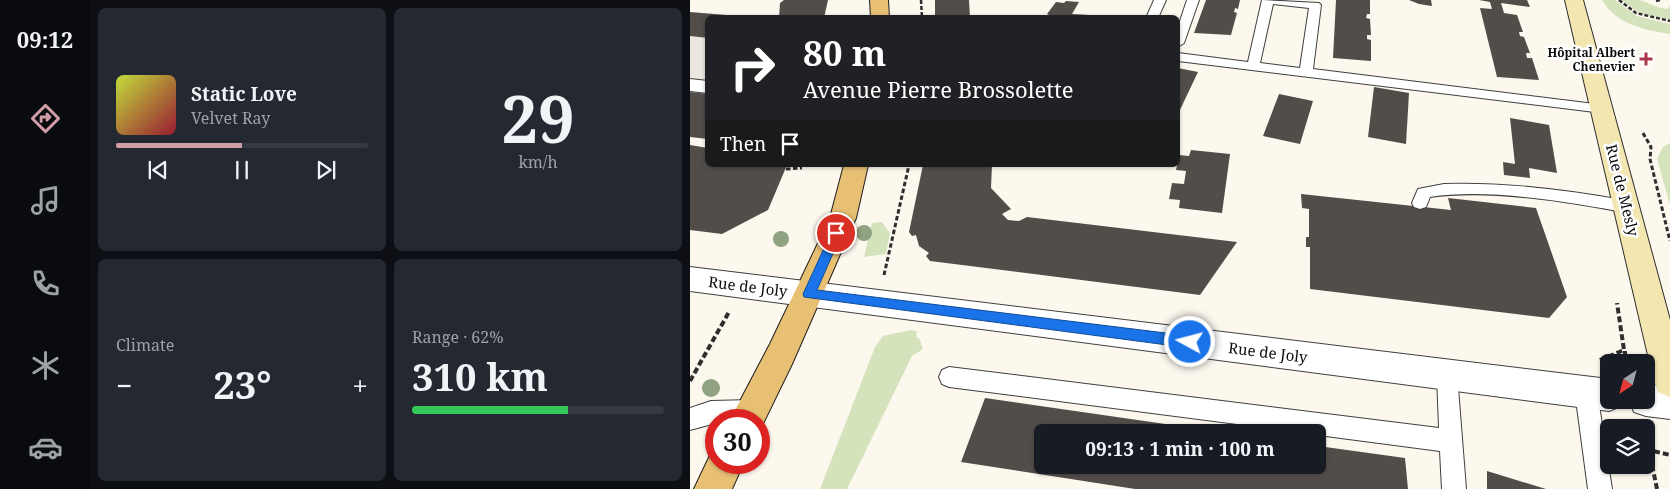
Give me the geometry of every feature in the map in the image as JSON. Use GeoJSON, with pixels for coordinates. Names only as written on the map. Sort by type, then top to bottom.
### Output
{"type":"FeatureCollection","features":[{"type":"Feature","properties":{"kind":"main road"},"geometry":{"type":"LineString","coordinates":[[880,0],[880,15]]}},
{"type":"Feature","properties":{"kind":"main road"},"geometry":{"type":"LineString","coordinates":[[752,409],[809,294],[843,218],[856,167]]}},
{"type":"Feature","properties":{"kind":"main road"},"geometry":{"type":"LineString","coordinates":[[713,489],[720,474]]}},
{"type":"Feature","properties":{"kind":"street","name":"Rue de Mesly"},"geometry":{"type":"LineString","coordinates":[[1574,0],[1628,207],[1670,381]]}},
{"type":"Feature","properties":{"kind":"street"},"geometry":{"type":"LineString","coordinates":[[690,85],[705,86]]}},
{"type":"Feature","properties":{"kind":"street","name":"Rue de Joly"},"geometry":{"type":"LineString","coordinates":[[690,279],[1597,394]]}},
{"type":"Feature","properties":{"kind":"street"},"geometry":{"type":"LineString","coordinates":[[1655,401],[1670,403]]}},
{"type":"Feature","properties":{"kind":"lane"},"geometry":{"type":"LineString","coordinates":[[1153,15],[1160,0]]}},
{"type":"Feature","properties":{"kind":"lane"},"geometry":{"type":"LineString","coordinates":[[1180,37],[1193,0]]}},
{"type":"Feature","properties":{"kind":"lane"},"geometry":{"type":"LineString","coordinates":[[1253,66],[1268,0],[1315,4],[1306,73]]}},
{"type":"Feature","properties":{"kind":"lane"},"geometry":{"type":"LineString","coordinates":[[1180,57],[1603,109]]}},
{"type":"Feature","properties":{"kind":"lane"},"geometry":{"type":"LineString","coordinates":[[1420,203],[1424,193],[1438,190],[1502,190],[1590,199],[1628,207]]}},
{"type":"Feature","properties":{"kind":"lane"},"geometry":{"type":"LineString","coordinates":[[1448,375],[1454,489]]}},
{"type":"Feature","properties":{"kind":"lane"},"geometry":{"type":"LineString","coordinates":[[949,377],[1452,441]]}},
{"type":"Feature","properties":{"kind":"lane"},"geometry":{"type":"LineString","coordinates":[[1597,394],[1600,489]]}},
{"type":"Feature","properties":{"kind":"lane"},"geometry":{"type":"LineString","coordinates":[[690,419],[705,414]]}},
{"type":"Feature","properties":{"kind":"path"},"geometry":{"type":"LineString","coordinates":[[922,0],[922,15]]}},
{"type":"Feature","properties":{"kind":"path"},"geometry":{"type":"LineString","coordinates":[[1619,0],[1636,13],[1670,21]]}},
{"type":"Feature","properties":{"kind":"path"},"geometry":{"type":"LineString","coordinates":[[1656,1],[1660,0]]}},
{"type":"Feature","properties":{"kind":"path"},"geometry":{"type":"LineString","coordinates":[[1643,133],[1651,146],[1650,159],[1670,242]]}},
{"type":"Feature","properties":{"kind":"path"},"geometry":{"type":"LineString","coordinates":[[880,282],[888,258],[909,167]]}},
{"type":"Feature","properties":{"kind":"path"},"geometry":{"type":"LineString","coordinates":[[786,169],[802,168]]}},
{"type":"Feature","properties":{"kind":"path"},"geometry":{"type":"LineString","coordinates":[[690,381],[730,309]]}},
{"type":"Feature","properties":{"kind":"path"},"geometry":{"type":"LineString","coordinates":[[1655,450],[1670,455]]}},
{"type":"Feature","properties":{"kind":"path"},"geometry":{"type":"LineString","coordinates":[[1654,474],[1657,489]]}},
{"type":"Feature","properties":{"kind":"green space"},"geometry":{"type":"Polygon","coordinates":[[[1602,0],[1615,0],[1637,16],[1670,24],[1670,34],[1641,28],[1623,20],[1615,15],[1602,0]]]}},
{"type":"Feature","properties":{"kind":"green space"},"geometry":{"type":"Polygon","coordinates":[[[1621,0],[1639,0],[1667,9],[1670,6],[1670,20],[1638,12],[1621,0]]]}},
{"type":"Feature","properties":{"kind":"green space"},"geometry":{"type":"Polygon","coordinates":[[[1670,143],[1670,205],[1657,159],[1663,147],[1670,143]]]}},
{"type":"Feature","properties":{"kind":"green space"},"geometry":{"type":"Polygon","coordinates":[[[882,222],[890,233],[886,254],[864,257],[872,223],[882,222]]]}},
{"type":"Feature","properties":{"kind":"green space"},"geometry":{"type":"Polygon","coordinates":[[[911,330],[917,331],[916,337],[919,338],[923,349],[912,356],[847,489],[820,489],[875,347],[883,336],[911,330]]]}},
{"type":"Feature","properties":{"kind":"shaded area"},"geometry":{"type":"Polygon","coordinates":[[[690,36],[705,38],[705,94],[690,92],[690,36]]]}},
{"type":"Feature","properties":{"kind":"building"},"geometry":{"type":"Polygon","coordinates":[[[784,0],[828,0],[825,15],[779,15],[780,3],[784,0]]]}},
{"type":"Feature","properties":{"kind":"building"},"geometry":{"type":"Polygon","coordinates":[[[935,0],[969,0],[970,15],[935,15],[935,0]]]}},
{"type":"Feature","properties":{"kind":"building"},"geometry":{"type":"Polygon","coordinates":[[[1206,0],[1240,0],[1238,9],[1235,8],[1234,12],[1237,13],[1231,35],[1194,33],[1206,0]]]}},
{"type":"Feature","properties":{"kind":"building"},"geometry":{"type":"Polygon","coordinates":[[[1336,0],[1370,0],[1370,14],[1367,14],[1366,18],[1370,19],[1371,35],[1367,35],[1367,39],[1371,40],[1371,61],[1333,58],[1336,0]]]}},
{"type":"Feature","properties":{"kind":"building"},"geometry":{"type":"Polygon","coordinates":[[[1409,0],[1431,0],[1432,6],[1419,4],[1409,0]]]}},
{"type":"Feature","properties":{"kind":"building"},"geometry":{"type":"Polygon","coordinates":[[[1479,0],[1527,0],[1530,7],[1501,3],[1504,13],[1517,15],[1523,32],[1519,32],[1520,36],[1524,37],[1530,53],[1526,53],[1527,58],[1532,58],[1539,80],[1497,77],[1480,8],[1492,9],[1490,2],[1479,0]]]}},
{"type":"Feature","properties":{"kind":"building"},"geometry":{"type":"Polygon","coordinates":[[[1066,1],[1079,2],[1072,14],[1090,15],[1047,14],[1056,2],[1064,3],[1066,1]]]}},
{"type":"Feature","properties":{"kind":"building"},"geometry":{"type":"Polygon","coordinates":[[[690,12],[727,15],[705,15],[705,38],[690,36],[690,12]]]}},
{"type":"Feature","properties":{"kind":"building"},"geometry":{"type":"Polygon","coordinates":[[[1180,68],[1198,72],[1180,110],[1180,68]]]}},
{"type":"Feature","properties":{"kind":"building"},"geometry":{"type":"Polygon","coordinates":[[[1374,87],[1409,93],[1406,144],[1368,137],[1374,87]]]}},
{"type":"Feature","properties":{"kind":"building"},"geometry":{"type":"Polygon","coordinates":[[[690,92],[705,94],[705,139],[690,137],[690,92]]]}},
{"type":"Feature","properties":{"kind":"building"},"geometry":{"type":"Polygon","coordinates":[[[1279,94],[1313,101],[1300,144],[1263,136],[1279,94]]]}},
{"type":"Feature","properties":{"kind":"building"},"geometry":{"type":"Polygon","coordinates":[[[1510,118],[1549,125],[1557,173],[1529,168],[1530,178],[1504,175],[1503,162],[1515,164],[1510,118]]]}},
{"type":"Feature","properties":{"kind":"building"},"geometry":{"type":"Polygon","coordinates":[[[690,145],[705,148],[705,167],[786,167],[768,210],[722,234],[690,230],[690,145]]]}},
{"type":"Feature","properties":{"kind":"building"},"geometry":{"type":"Polygon","coordinates":[[[1191,150],[1230,154],[1222,213],[1179,208],[1180,200],[1169,199],[1172,183],[1184,184],[1186,171],[1176,170],[1177,167],[1180,167],[1180,155],[1189,156],[1191,150]]]}},
{"type":"Feature","properties":{"kind":"building"},"geometry":{"type":"Polygon","coordinates":[[[923,167],[992,167],[991,188],[1011,209],[1002,214],[1008,220],[1019,221],[1027,217],[1237,242],[1200,295],[930,261],[926,256],[929,253],[919,246],[916,235],[912,236],[909,232],[923,167]]]}},
{"type":"Feature","properties":{"kind":"building"},"geometry":{"type":"Polygon","coordinates":[[[1301,194],[1451,210],[1448,198],[1536,208],[1567,297],[1549,318],[1310,289],[1310,247],[1306,247],[1306,237],[1309,237],[1309,209],[1302,208],[1301,194]]]}},
{"type":"Feature","properties":{"kind":"building"},"geometry":{"type":"Polygon","coordinates":[[[985,398],[1165,424],[1034,424],[1034,473],[961,462],[985,398]]]}},
{"type":"Feature","properties":{"kind":"building"},"geometry":{"type":"Polygon","coordinates":[[[1326,447],[1405,458],[1408,489],[1135,489],[1038,474],[1326,474],[1326,447]]]}},
{"type":"Feature","properties":{"kind":"building"},"geometry":{"type":"Polygon","coordinates":[[[1487,471],[1546,489],[1487,489],[1487,471]]]}},
{"type":"Feature","properties":{"kind":"place","name":"Hôpital Albert Chenevier"},"geometry":{"type":"Point","coordinates":[1646,59]}},
{"type":"Feature","properties":{"kind":"route"},"geometry":{"type":"LineString","coordinates":[[836,233],[809,294],[1190,342]]}}]}
